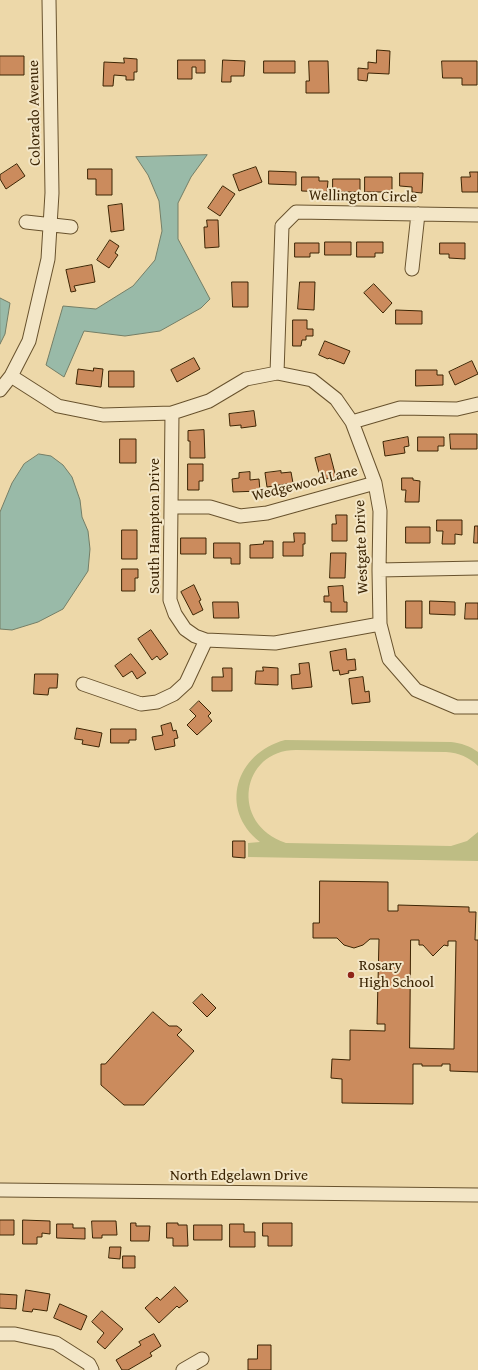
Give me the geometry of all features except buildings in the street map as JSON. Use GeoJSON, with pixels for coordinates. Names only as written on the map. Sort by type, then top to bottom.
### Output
{"type":"FeatureCollection","features":[{"type":"Feature","properties":{"kind":"street","name":"Colorado Avenue"},"geometry":{"type":"LineString","coordinates":[[0,390],[11,376],[29,341],[48,259],[52,193],[49,0]]}},
{"type":"Feature","properties":{"kind":"street","name":"Wellington Circle"},"geometry":{"type":"LineString","coordinates":[[277,374],[282,226],[296,212],[478,215]]}},
{"type":"Feature","properties":{"kind":"street"},"geometry":{"type":"LineString","coordinates":[[412,268],[418,214]]}},
{"type":"Feature","properties":{"kind":"street"},"geometry":{"type":"LineString","coordinates":[[26,222],[71,227]]}},
{"type":"Feature","properties":{"kind":"street","name":"Westgate Drive"},"geometry":{"type":"LineString","coordinates":[[11,376],[58,406],[103,415],[172,413],[209,401],[246,379],[277,374],[312,380],[336,399],[352,422],[375,483],[380,511],[380,624],[389,659],[416,690],[456,707],[478,707]]}},
{"type":"Feature","properties":{"kind":"street"},"geometry":{"type":"LineString","coordinates":[[352,422],[400,408],[457,409],[478,404]]}},
{"type":"Feature","properties":{"kind":"street","name":"South Hampton Drive"},"geometry":{"type":"LineString","coordinates":[[172,413],[170,600],[175,614],[185,629],[195,636],[206,640],[275,642],[380,624]]}},
{"type":"Feature","properties":{"kind":"street","name":"Wedgewood Lane"},"geometry":{"type":"LineString","coordinates":[[172,507],[210,507],[240,516],[267,513],[375,483]]}},
{"type":"Feature","properties":{"kind":"street"},"geometry":{"type":"LineString","coordinates":[[379,570],[478,568]]}},
{"type":"Feature","properties":{"kind":"street"},"geometry":{"type":"LineString","coordinates":[[83,684],[142,704],[156,702],[174,694],[186,683],[206,640]]}},
{"type":"Feature","properties":{"kind":"street","name":"North Edgelawn Drive"},"geometry":{"type":"LineString","coordinates":[[0,1190],[478,1195]]}},
{"type":"Feature","properties":{"kind":"street"},"geometry":{"type":"LineString","coordinates":[[0,1334],[15,1334],[56,1343],[89,1364],[92,1370]]}},
{"type":"Feature","properties":{"kind":"street"},"geometry":{"type":"LineString","coordinates":[[183,1370],[202,1359]]}},
{"type":"Feature","properties":{"kind":"shaded area"},"geometry":{"type":"Polygon","coordinates":[[[207,155],[191,177],[178,203],[178,239],[210,299],[201,308],[160,331],[125,336],[84,331],[64,377],[46,365],[63,306],[96,309],[133,286],[155,260],[162,231],[159,201],[148,175],[136,157],[207,155]]]}},
{"type":"Feature","properties":{"kind":"shaded area"},"geometry":{"type":"Polygon","coordinates":[[[0,298],[10,303],[5,334],[0,344],[0,298]]]}},
{"type":"Feature","properties":{"kind":"shaded area"},"geometry":{"type":"Polygon","coordinates":[[[39,454],[51,456],[63,465],[72,477],[80,500],[82,517],[88,531],[90,549],[88,571],[63,609],[38,622],[12,630],[0,629],[0,512],[12,483],[24,464],[39,454]]]}},
{"type":"Feature","properties":{"kind":"shaded area"},"geometry":{"type":"Polygon","coordinates":[[[285,740],[451,742],[465,745],[475,750],[478,752],[478,766],[464,756],[446,752],[296,750],[277,753],[263,762],[254,774],[249,789],[250,805],[256,820],[268,834],[286,843],[451,846],[467,841],[478,832],[478,861],[248,857],[248,843],[260,842],[247,829],[239,814],[237,799],[238,784],[244,769],[255,757],[268,747],[285,740]]]}},
{"type":"Feature","properties":{"kind":"place","name":"Rosary High School"},"geometry":{"type":"Point","coordinates":[351,975]}}]}
